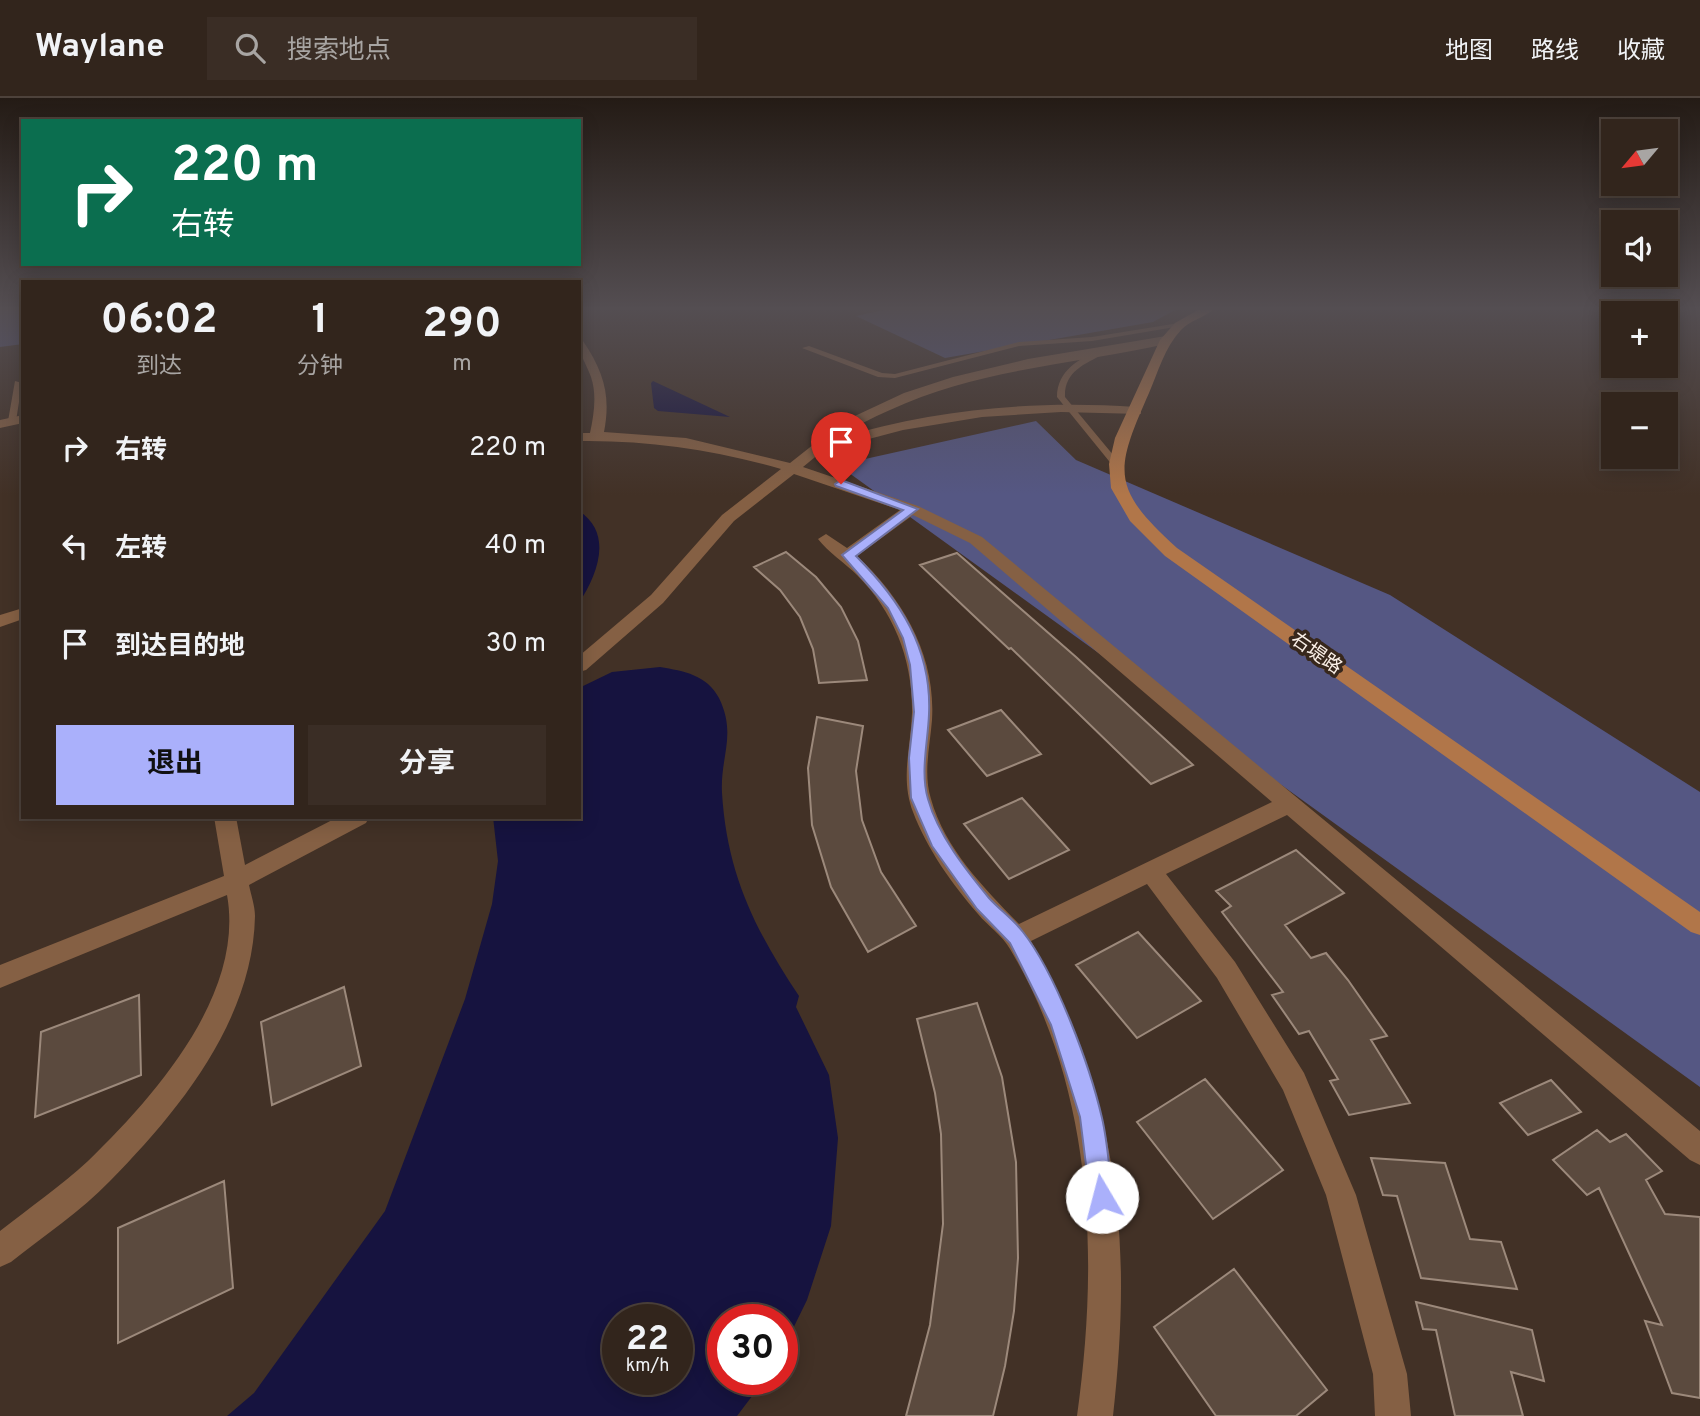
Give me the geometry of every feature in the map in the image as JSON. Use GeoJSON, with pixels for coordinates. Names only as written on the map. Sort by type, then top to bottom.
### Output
{"type":"FeatureCollection","features":[{"type":"Feature","properties":{"kind":"main road"},"geometry":{"type":"LineString","coordinates":[[1116,464],[1122,438],[1153,372]]}},
{"type":"Feature","properties":{"kind":"main road","name":"右堤路"},"geometry":{"type":"LineString","coordinates":[[1116,464],[1119,488],[1138,521],[1171,552],[1700,925]]}},
{"type":"Feature","properties":{"kind":"street"},"geometry":{"type":"LineString","coordinates":[[597,372],[603,408],[588,437],[673,441],[714,447],[793,467],[950,524],[976,540],[1700,1150]]}},
{"type":"Feature","properties":{"kind":"street"},"geometry":{"type":"LineString","coordinates":[[581,664],[657,599],[729,518],[848,425],[909,396],[993,372]]}},
{"type":"Feature","properties":{"kind":"street"},"geometry":{"type":"LineString","coordinates":[[812,451],[856,437],[941,419],[1088,406],[1136,411]]}},
{"type":"Feature","properties":{"kind":"street"},"geometry":{"type":"LineString","coordinates":[[849,555],[912,509]]}},
{"type":"Feature","properties":{"kind":"street"},"geometry":{"type":"LineString","coordinates":[[826,539],[849,555],[875,582],[894,607],[910,638],[918,665],[922,712],[917,758],[919,798],[938,842],[983,904],[1016,937],[1035,968],[1061,1025],[1091,1117],[1105,1223],[1104,1360],[1096,1416]]}},
{"type":"Feature","properties":{"kind":"street"},"geometry":{"type":"LineString","coordinates":[[0,621],[21,614]]}},
{"type":"Feature","properties":{"kind":"street"},"geometry":{"type":"LineString","coordinates":[[1016,937],[1287,804]]}},
{"type":"Feature","properties":{"kind":"street"},"geometry":{"type":"LineString","coordinates":[[0,1251],[97,1172],[162,1101],[210,1034],[235,971],[243,915],[225,819]]}},
{"type":"Feature","properties":{"kind":"street"},"geometry":{"type":"LineString","coordinates":[[0,978],[236,881],[354,819]]}},
{"type":"Feature","properties":{"kind":"street"},"geometry":{"type":"LineString","coordinates":[[1150,872],[1226,970],[1294,1082],[1341,1195],[1390,1374],[1393,1416]]}},
{"type":"Feature","properties":{"kind":"lane"},"geometry":{"type":"LineString","coordinates":[[871,372],[895,376],[912,372]]}},
{"type":"Feature","properties":{"kind":"lane"},"geometry":{"type":"LineString","coordinates":[[1069,372],[1059,388],[1060,397],[1116,464]]}},
{"type":"Feature","properties":{"kind":"lane"},"geometry":{"type":"LineString","coordinates":[[12,421],[18,383]]}},
{"type":"Feature","properties":{"kind":"shaded area"},"geometry":{"type":"Polygon","coordinates":[[[653,381],[730,417],[658,411],[654,408],[653,381]]]}},
{"type":"Feature","properties":{"kind":"shaded area"},"geometry":{"type":"Polygon","coordinates":[[[1036,421],[1076,460],[1390,595],[1700,792],[1700,1087],[838,465],[1036,421]]]}},
{"type":"Feature","properties":{"kind":"shaded area"},"geometry":{"type":"Polygon","coordinates":[[[581,513],[590,520],[599,543],[599,555],[592,580],[581,599],[581,513]]]}},
{"type":"Feature","properties":{"kind":"shaded area"},"geometry":{"type":"Polygon","coordinates":[[[660,667],[694,675],[708,684],[719,698],[727,723],[722,793],[730,850],[737,875],[769,948],[799,996],[796,1007],[829,1075],[838,1138],[831,1226],[807,1300],[798,1318],[798,1304],[707,1304],[707,1395],[753,1395],[737,1416],[227,1416],[254,1393],[385,1211],[465,999],[492,904],[498,861],[493,819],[581,819],[581,687],[612,672],[660,667]]]}},
{"type":"Feature","properties":{"kind":"building"},"geometry":{"type":"Polygon","coordinates":[[[786,552],[816,577],[841,607],[858,641],[867,680],[819,683],[813,649],[800,617],[780,590],[754,567],[786,552]]]}},
{"type":"Feature","properties":{"kind":"building"},"geometry":{"type":"Polygon","coordinates":[[[957,553],[1076,657],[1193,765],[1151,784],[1011,648],[920,565],[957,553]]]}},
{"type":"Feature","properties":{"kind":"building"},"geometry":{"type":"Polygon","coordinates":[[[1001,710],[1041,754],[987,776],[948,730],[1001,710]]]}},
{"type":"Feature","properties":{"kind":"building"},"geometry":{"type":"Polygon","coordinates":[[[817,717],[863,726],[856,771],[862,820],[881,872],[916,926],[868,952],[831,887],[812,825],[808,768],[817,717]]]}},
{"type":"Feature","properties":{"kind":"building"},"geometry":{"type":"Polygon","coordinates":[[[1022,798],[1069,850],[1009,879],[964,824],[1022,798]]]}},
{"type":"Feature","properties":{"kind":"building"},"geometry":{"type":"Polygon","coordinates":[[[1296,850],[1344,893],[1285,925],[1311,958],[1326,953],[1348,980],[1387,1036],[1371,1040],[1410,1103],[1349,1115],[1330,1081],[1338,1079],[1309,1031],[1299,1034],[1272,995],[1283,992],[1222,912],[1231,906],[1216,891],[1296,850]]]}},
{"type":"Feature","properties":{"kind":"building"},"geometry":{"type":"Polygon","coordinates":[[[1138,932],[1201,1001],[1137,1038],[1076,965],[1138,932]]]}},
{"type":"Feature","properties":{"kind":"building"},"geometry":{"type":"Polygon","coordinates":[[[344,987],[361,1066],[272,1105],[261,1022],[344,987]]]}},
{"type":"Feature","properties":{"kind":"building"},"geometry":{"type":"Polygon","coordinates":[[[139,995],[141,1075],[35,1117],[41,1032],[139,995]]]}},
{"type":"Feature","properties":{"kind":"building"},"geometry":{"type":"Polygon","coordinates":[[[977,1003],[1002,1077],[1016,1162],[1018,1258],[1014,1311],[1005,1366],[993,1416],[906,1416],[930,1325],[943,1224],[941,1134],[935,1093],[917,1019],[977,1003]]]}},
{"type":"Feature","properties":{"kind":"building"},"geometry":{"type":"Polygon","coordinates":[[[1205,1079],[1283,1170],[1213,1219],[1137,1122],[1205,1079]]]}},
{"type":"Feature","properties":{"kind":"building"},"geometry":{"type":"Polygon","coordinates":[[[1551,1080],[1581,1112],[1528,1135],[1500,1103],[1551,1080]]]}},
{"type":"Feature","properties":{"kind":"building"},"geometry":{"type":"Polygon","coordinates":[[[1597,1130],[1610,1142],[1626,1134],[1662,1171],[1646,1180],[1665,1214],[1700,1217],[1700,1398],[1672,1393],[1645,1321],[1662,1325],[1599,1188],[1587,1195],[1553,1160],[1597,1130]]]}},
{"type":"Feature","properties":{"kind":"building"},"geometry":{"type":"Polygon","coordinates":[[[1371,1158],[1445,1163],[1470,1239],[1501,1242],[1517,1289],[1421,1278],[1397,1196],[1383,1195],[1371,1158]]]}},
{"type":"Feature","properties":{"kind":"building"},"geometry":{"type":"Polygon","coordinates":[[[224,1181],[233,1288],[118,1343],[118,1228],[224,1181]]]}},
{"type":"Feature","properties":{"kind":"building"},"geometry":{"type":"Polygon","coordinates":[[[1234,1269],[1327,1390],[1296,1416],[1216,1416],[1154,1327],[1234,1269]]]}},
{"type":"Feature","properties":{"kind":"building"},"geometry":{"type":"Polygon","coordinates":[[[1416,1302],[1532,1330],[1544,1381],[1511,1372],[1523,1416],[1455,1416],[1436,1330],[1423,1329],[1416,1302]]]}},
{"type":"Feature","properties":{"kind":"route"},"geometry":{"type":"LineString","coordinates":[[841,484],[912,509],[849,555],[894,607],[910,638],[918,665],[922,712],[917,758],[919,798],[938,842],[983,904],[1016,937],[1035,968],[1061,1025],[1091,1117],[1102,1197]]}}]}
